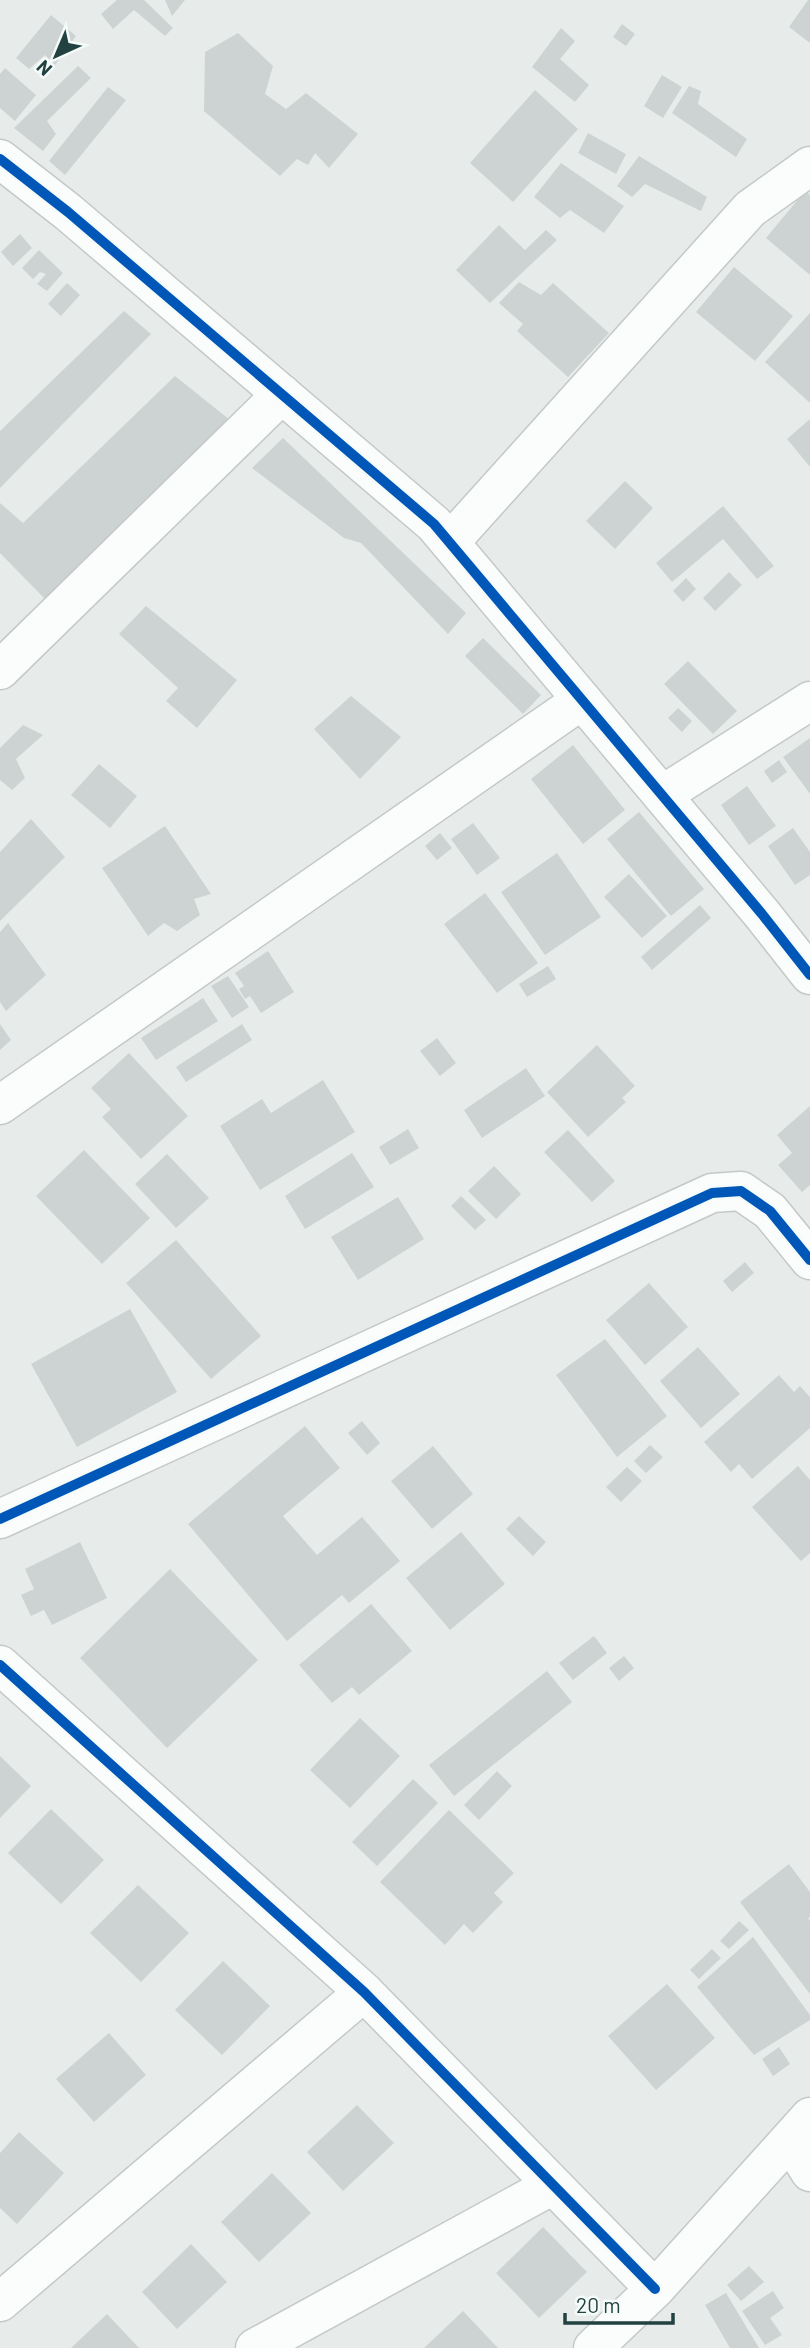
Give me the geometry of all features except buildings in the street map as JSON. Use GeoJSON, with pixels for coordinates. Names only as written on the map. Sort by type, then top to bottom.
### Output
{"type":"FeatureCollection","features":[{"type":"Feature","properties":{"kind":"street"},"geometry":{"type":"LineString","coordinates":[[0,159],[68,212],[434,524],[762,914],[810,975]]}},
{"type":"Feature","properties":{"kind":"street"},"geometry":{"type":"LineString","coordinates":[[450,542],[750,209],[810,166]]}},
{"type":"Feature","properties":{"kind":"street"},"geometry":{"type":"LineString","coordinates":[[0,670],[282,394]]}},
{"type":"Feature","properties":{"kind":"street"},"geometry":{"type":"LineString","coordinates":[[0,1105],[582,700]]}},
{"type":"Feature","properties":{"kind":"street"},"geometry":{"type":"LineString","coordinates":[[662,795],[810,701]]}},
{"type":"Feature","properties":{"kind":"street"},"geometry":{"type":"LineString","coordinates":[[0,1519],[712,1193],[741,1191],[770,1211],[810,1260]]}},
{"type":"Feature","properties":{"kind":"street"},"geometry":{"type":"LineString","coordinates":[[0,1665],[364,1992],[655,2289]]}},
{"type":"Feature","properties":{"kind":"street"},"geometry":{"type":"LineString","coordinates":[[0,2302],[364,1992]]}},
{"type":"Feature","properties":{"kind":"street"},"geometry":{"type":"LineString","coordinates":[[800,2129],[810,2172]]}},
{"type":"Feature","properties":{"kind":"street"},"geometry":{"type":"LineString","coordinates":[[593,2348],[655,2289],[800,2129]]}},
{"type":"Feature","properties":{"kind":"street"},"geometry":{"type":"LineString","coordinates":[[256,2348],[553,2185]]}},
{"type":"Feature","properties":{"kind":"cycle path"},"geometry":{"type":"LineString","coordinates":[[0,159],[68,212],[434,524],[762,914],[810,975]]}},
{"type":"Feature","properties":{"kind":"cycle path"},"geometry":{"type":"LineString","coordinates":[[0,1519],[712,1193],[741,1191],[770,1211],[810,1260]]}},
{"type":"Feature","properties":{"kind":"cycle path"},"geometry":{"type":"LineString","coordinates":[[0,1665],[364,1992],[655,2289]]}}]}
